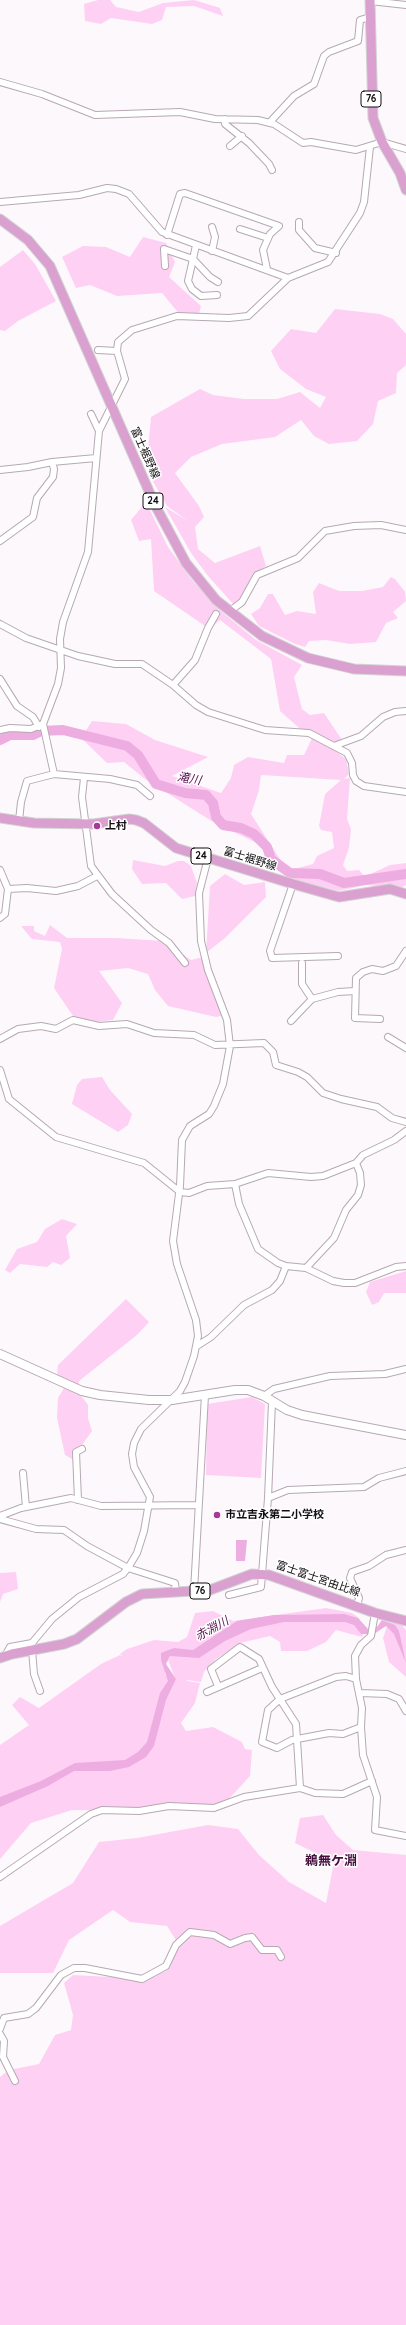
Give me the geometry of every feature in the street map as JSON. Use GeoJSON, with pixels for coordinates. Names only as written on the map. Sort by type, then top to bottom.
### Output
{"type":"FeatureCollection","features":[{"type":"Feature","properties":{"kind":"main road","name":"76"},"geometry":{"type":"LineString","coordinates":[[370,1],[372,109],[375,127],[400,173],[406,190]]}},
{"type":"Feature","properties":{"kind":"main road","name":"富士裾野線"},"geometry":{"type":"LineString","coordinates":[[0,219],[28,240],[50,266],[155,505],[175,544],[199,580],[228,611],[262,636],[308,658],[354,669],[406,671]]}},
{"type":"Feature","properties":{"kind":"main road","name":"富士裾野線"},"geometry":{"type":"LineString","coordinates":[[0,818],[19,821],[85,824],[136,820],[144,822],[176,848],[339,897],[390,889],[406,894]]}},
{"type":"Feature","properties":{"kind":"main road","name":"富士富士宮由比線"},"geometry":{"type":"LineString","coordinates":[[3,1657],[64,1644],[77,1639],[126,1602],[142,1594],[210,1590],[243,1576],[262,1573],[375,1613],[406,1621]]}},
{"type":"Feature","properties":{"kind":"street"},"geometry":{"type":"LineString","coordinates":[[370,1],[406,5]]}},
{"type":"Feature","properties":{"kind":"street"},"geometry":{"type":"LineString","coordinates":[[270,122],[294,96],[314,84],[324,56],[329,52],[358,40],[360,20],[370,17]]}},
{"type":"Feature","properties":{"kind":"street"},"geometry":{"type":"LineString","coordinates":[[0,82],[42,94],[95,115],[180,112],[215,119],[270,122],[303,143],[311,142],[356,150],[370,147],[382,142],[406,149]]}},
{"type":"Feature","properties":{"kind":"street"},"geometry":{"type":"LineString","coordinates":[[226,119],[225,124],[242,136],[270,164],[272,170]]}},
{"type":"Feature","properties":{"kind":"street"},"geometry":{"type":"LineString","coordinates":[[230,146],[242,136]]}},
{"type":"Feature","properties":{"kind":"street"},"geometry":{"type":"LineString","coordinates":[[42,725],[58,684],[61,668],[63,622],[88,552],[99,431],[125,379],[117,351],[118,342],[132,330],[149,323],[177,316],[229,318],[248,316],[288,278],[328,262],[336,253],[360,213],[364,202],[370,147]]}},
{"type":"Feature","properties":{"kind":"street"},"geometry":{"type":"LineString","coordinates":[[0,202],[79,195],[107,188],[116,189],[129,194],[162,232],[167,235],[268,269],[288,278]]}},
{"type":"Feature","properties":{"kind":"street"},"geometry":{"type":"LineString","coordinates":[[167,235],[180,194],[185,193],[279,226],[268,238],[263,250],[268,269]]}},
{"type":"Feature","properties":{"kind":"street"},"geometry":{"type":"LineString","coordinates":[[299,222],[299,230],[315,248],[336,253]]}},
{"type":"Feature","properties":{"kind":"street"},"geometry":{"type":"LineString","coordinates":[[212,227],[214,234],[212,251]]}},
{"type":"Feature","properties":{"kind":"street"},"geometry":{"type":"LineString","coordinates":[[240,229],[268,238]]}},
{"type":"Feature","properties":{"kind":"street"},"geometry":{"type":"LineString","coordinates":[[214,234],[223,236]]}},
{"type":"Feature","properties":{"kind":"street"},"geometry":{"type":"LineString","coordinates":[[196,245],[188,281],[192,289],[201,296],[217,295]]}},
{"type":"Feature","properties":{"kind":"street"},"geometry":{"type":"LineString","coordinates":[[165,266],[164,249],[193,259],[210,278],[218,282]]}},
{"type":"Feature","properties":{"kind":"street"},"geometry":{"type":"LineString","coordinates":[[98,350],[117,351]]}},
{"type":"Feature","properties":{"kind":"street"},"geometry":{"type":"LineString","coordinates":[[92,414],[99,431]]}},
{"type":"Feature","properties":{"kind":"street"},"geometry":{"type":"LineString","coordinates":[[0,470],[28,468],[52,462],[96,458]]}},
{"type":"Feature","properties":{"kind":"street"},"geometry":{"type":"LineString","coordinates":[[0,541],[33,517],[37,498],[53,477],[54,469],[52,462]]}},
{"type":"Feature","properties":{"kind":"street"},"geometry":{"type":"LineString","coordinates":[[234,608],[242,602],[257,575],[298,558],[325,531],[354,526],[381,525],[406,530]]}},
{"type":"Feature","properties":{"kind":"street"},"geometry":{"type":"LineString","coordinates":[[173,685],[196,660],[203,638],[216,614]]}},
{"type":"Feature","properties":{"kind":"street"},"geometry":{"type":"LineString","coordinates":[[0,624],[26,638],[61,651],[115,664],[142,664],[173,685],[196,705],[208,712],[265,730],[308,733],[347,753],[352,763],[353,775],[356,781],[364,786],[406,792]]}},
{"type":"Feature","properties":{"kind":"street"},"geometry":{"type":"LineString","coordinates":[[0,679],[17,706],[28,712],[42,725],[46,736],[54,774]]}},
{"type":"Feature","properties":{"kind":"street"},"geometry":{"type":"LineString","coordinates":[[334,746],[361,736],[383,717],[395,712],[406,711]]}},
{"type":"Feature","properties":{"kind":"street"},"geometry":{"type":"LineString","coordinates":[[0,730],[42,725]]}},
{"type":"Feature","properties":{"kind":"street"},"geometry":{"type":"LineString","coordinates":[[19,821],[21,802],[27,781],[54,774],[84,778],[110,779],[136,784],[150,796]]}},
{"type":"Feature","properties":{"kind":"street"},"geometry":{"type":"LineString","coordinates":[[84,778],[82,797],[91,866],[112,894],[151,930],[169,943],[185,963]]}},
{"type":"Feature","properties":{"kind":"street"},"geometry":{"type":"LineString","coordinates":[[3,1657],[10,1647],[32,1643],[52,1619],[80,1596],[123,1574],[128,1568],[137,1553],[150,1507],[148,1490],[134,1467],[132,1448],[141,1429],[172,1400],[185,1382],[197,1346],[196,1320],[174,1252],[173,1241],[180,1192],[182,1140],[190,1126],[208,1114],[214,1106],[223,1084],[230,1046],[227,1020],[208,970],[200,941],[199,893],[208,858]]}},
{"type":"Feature","properties":{"kind":"street"},"geometry":{"type":"LineString","coordinates":[[0,870],[8,889],[5,914],[0,918]]}},
{"type":"Feature","properties":{"kind":"street"},"geometry":{"type":"LineString","coordinates":[[8,889],[27,888],[56,891],[78,886],[97,876]]}},
{"type":"Feature","properties":{"kind":"street"},"geometry":{"type":"LineString","coordinates":[[293,884],[270,951],[272,958],[338,956]]}},
{"type":"Feature","properties":{"kind":"street"},"geometry":{"type":"LineString","coordinates":[[380,1019],[355,1018],[356,978],[364,972],[372,969],[383,971],[396,966],[405,953]]}},
{"type":"Feature","properties":{"kind":"street"},"geometry":{"type":"LineString","coordinates":[[302,963],[302,984],[312,999]]}},
{"type":"Feature","properties":{"kind":"street"},"geometry":{"type":"LineString","coordinates":[[291,1022],[312,999],[338,992],[355,991]]}},
{"type":"Feature","properties":{"kind":"street"},"geometry":{"type":"LineString","coordinates":[[0,1040],[18,1030],[41,1026],[56,1029],[73,1020],[99,1026],[127,1024],[154,1033],[194,1035],[215,1045],[230,1046],[264,1043],[273,1052],[276,1065],[298,1072],[307,1077],[323,1093],[341,1099],[377,1107],[392,1118],[406,1122]]}},
{"type":"Feature","properties":{"kind":"street"},"geometry":{"type":"LineString","coordinates":[[388,1037],[406,1048]]}},
{"type":"Feature","properties":{"kind":"street"},"geometry":{"type":"LineString","coordinates":[[0,1070],[9,1099],[56,1137],[144,1163],[180,1192],[189,1193],[207,1186],[235,1184],[268,1173],[311,1177],[323,1176],[356,1163],[363,1155],[394,1140],[406,1131]]}},
{"type":"Feature","properties":{"kind":"street"},"geometry":{"type":"LineString","coordinates":[[306,1268],[334,1238],[346,1210],[358,1195],[361,1185],[360,1173],[356,1163]]}},
{"type":"Feature","properties":{"kind":"street"},"geometry":{"type":"LineString","coordinates":[[235,1184],[239,1204],[258,1249],[270,1259],[286,1266],[306,1268],[333,1281],[355,1283],[396,1267],[406,1266]]}},
{"type":"Feature","properties":{"kind":"street"},"geometry":{"type":"LineString","coordinates":[[197,1346],[211,1337],[244,1305],[272,1290],[280,1281],[286,1266]]}},
{"type":"Feature","properties":{"kind":"street"},"geometry":{"type":"LineString","coordinates":[[0,1354],[16,1363],[82,1391],[100,1395],[149,1400],[172,1400],[248,1390],[264,1396],[287,1410],[302,1415],[406,1435]]}},
{"type":"Feature","properties":{"kind":"street"},"geometry":{"type":"LineString","coordinates":[[264,1396],[274,1389],[330,1376],[385,1374],[406,1369]]}},
{"type":"Feature","properties":{"kind":"street"},"geometry":{"type":"LineString","coordinates":[[194,1591],[205,1395]]}},
{"type":"Feature","properties":{"kind":"street"},"geometry":{"type":"LineString","coordinates":[[229,1595],[261,1587],[268,1498],[272,1402]]}},
{"type":"Feature","properties":{"kind":"street"},"geometry":{"type":"LineString","coordinates":[[78,1500],[76,1452],[82,1450]]}},
{"type":"Feature","properties":{"kind":"street"},"geometry":{"type":"LineString","coordinates":[[268,1498],[295,1489],[364,1488],[379,1478],[406,1471]]}},
{"type":"Feature","properties":{"kind":"street"},"geometry":{"type":"LineString","coordinates":[[23,1473],[26,1507]]}},
{"type":"Feature","properties":{"kind":"street"},"geometry":{"type":"LineString","coordinates":[[0,1517],[26,1507],[71,1498],[101,1506],[150,1507],[198,1505]]}},
{"type":"Feature","properties":{"kind":"street"},"geometry":{"type":"LineString","coordinates":[[0,1517],[36,1528],[64,1530],[87,1546],[128,1568],[175,1583],[176,1592]]}},
{"type":"Feature","properties":{"kind":"street"},"geometry":{"type":"LineString","coordinates":[[357,1606],[359,1598],[350,1578],[352,1572],[386,1555],[406,1550]]}},
{"type":"Feature","properties":{"kind":"street"},"geometry":{"type":"LineString","coordinates":[[375,1613],[372,1633],[355,1656],[356,1678],[362,1708],[361,1727],[363,1755],[377,1797],[375,1830],[406,1836]]}},
{"type":"Feature","properties":{"kind":"street"},"geometry":{"type":"LineString","coordinates":[[218,1686],[211,1669],[240,1647],[259,1659],[262,1668],[296,1724],[300,1788]]}},
{"type":"Feature","properties":{"kind":"street"},"geometry":{"type":"LineString","coordinates":[[32,1650],[34,1674],[40,1691]]}},
{"type":"Feature","properties":{"kind":"street"},"geometry":{"type":"LineString","coordinates":[[207,1692],[262,1668]]}},
{"type":"Feature","properties":{"kind":"street"},"geometry":{"type":"LineString","coordinates":[[356,1678],[346,1676],[336,1677],[280,1699],[268,1710],[262,1742],[270,1747],[277,1748],[297,1740],[329,1733],[343,1734],[361,1727]]}},
{"type":"Feature","properties":{"kind":"street"},"geometry":{"type":"LineString","coordinates":[[360,1693],[387,1694],[399,1699],[406,1698]]}},
{"type":"Feature","properties":{"kind":"street"},"geometry":{"type":"LineString","coordinates":[[399,1699],[406,1711]]}},
{"type":"Feature","properties":{"kind":"street"},"geometry":{"type":"LineString","coordinates":[[0,1877],[91,1814],[102,1810],[139,1811],[168,1806],[214,1808],[244,1798],[300,1788],[315,1793],[343,1794],[372,1781]]}},
{"type":"Feature","properties":{"kind":"street"},"geometry":{"type":"LineString","coordinates":[[0,2029],[4,2018],[28,2014],[36,2008],[61,1974],[74,1968],[85,1968],[142,1979],[166,1966],[176,1945],[190,1932],[214,1934],[230,1944],[252,1937],[262,1950],[277,1950],[281,1957]]}},
{"type":"Feature","properties":{"kind":"street"},"geometry":{"type":"LineString","coordinates":[[0,2034],[4,2041],[3,2057],[15,2081]]}},
{"type":"Feature","properties":{"kind":"shaded area"},"geometry":{"type":"Polygon","coordinates":[[[98,0],[110,0],[116,7],[139,12],[163,3],[194,0],[220,8],[223,16],[194,6],[166,7],[162,20],[152,24],[111,18],[101,24],[85,21],[84,4],[98,0]]]}},
{"type":"Feature","properties":{"kind":"shaded area"},"geometry":{"type":"Polygon","coordinates":[[[143,237],[166,243],[175,262],[169,277],[201,306],[199,314],[181,316],[162,293],[117,296],[90,285],[76,288],[62,257],[83,246],[106,247],[130,257],[143,237]]]}},
{"type":"Feature","properties":{"kind":"shaded area"},"geometry":{"type":"Polygon","coordinates":[[[23,250],[35,264],[56,301],[18,321],[5,331],[0,330],[0,267],[23,250]]]}},
{"type":"Feature","properties":{"kind":"shaded area"},"geometry":{"type":"Polygon","coordinates":[[[335,309],[380,314],[393,319],[406,334],[406,365],[397,373],[396,393],[378,401],[373,424],[357,441],[329,444],[314,436],[301,420],[275,437],[222,444],[191,457],[175,473],[199,506],[204,517],[195,527],[198,549],[215,563],[260,546],[266,566],[253,574],[239,601],[234,605],[208,576],[191,553],[165,507],[188,521],[167,506],[151,478],[147,461],[151,417],[200,389],[213,395],[244,399],[277,399],[300,392],[320,408],[326,397],[306,389],[280,369],[271,351],[291,329],[316,333],[335,309]]]}},
{"type":"Feature","properties":{"kind":"shaded area"},"geometry":{"type":"Polygon","coordinates":[[[146,502],[168,547],[193,581],[222,612],[256,640],[302,665],[294,677],[302,709],[310,715],[324,713],[342,740],[337,743],[299,728],[280,711],[271,659],[220,620],[213,626],[212,621],[208,628],[154,591],[151,539],[139,541],[131,520],[146,502]]]}},
{"type":"Feature","properties":{"kind":"shaded area"},"geometry":{"type":"Polygon","coordinates":[[[391,577],[395,579],[405,592],[406,601],[393,612],[398,618],[386,623],[376,642],[350,644],[326,640],[309,641],[305,647],[295,644],[259,626],[251,614],[260,608],[268,594],[273,594],[285,615],[297,611],[316,614],[313,592],[319,583],[339,591],[362,591],[383,587],[391,577]]]}},
{"type":"Feature","properties":{"kind":"shaded area"},"geometry":{"type":"Polygon","coordinates":[[[92,721],[126,724],[155,740],[208,757],[172,776],[221,793],[231,778],[234,765],[248,757],[284,763],[287,755],[304,755],[312,738],[334,750],[346,759],[349,774],[344,779],[350,778],[347,819],[351,829],[349,848],[343,865],[347,871],[359,870],[366,878],[366,876],[390,865],[406,863],[406,885],[400,888],[366,885],[338,891],[290,878],[278,871],[270,843],[285,867],[294,869],[313,864],[317,856],[334,848],[332,832],[321,830],[319,826],[325,794],[341,780],[261,775],[259,790],[251,814],[268,841],[261,845],[213,822],[145,779],[124,762],[107,763],[81,738],[92,721]]]}},
{"type":"Feature","properties":{"kind":"shaded area"},"geometry":{"type":"Polygon","coordinates":[[[133,860],[165,866],[178,861],[184,861],[191,866],[197,883],[195,896],[182,899],[166,883],[142,884],[132,869],[133,860]]]}},
{"type":"Feature","properties":{"kind":"shaded area"},"geometry":{"type":"Polygon","coordinates":[[[225,874],[244,885],[265,882],[266,897],[225,938],[206,953],[210,886],[225,874]]]}},
{"type":"Feature","properties":{"kind":"shaded area"},"geometry":{"type":"Polygon","coordinates":[[[50,925],[67,938],[116,938],[163,941],[191,960],[203,957],[225,1015],[216,1017],[168,1006],[155,990],[148,974],[128,968],[99,971],[122,1003],[113,1020],[96,1022],[73,1016],[54,988],[62,949],[60,942],[32,939],[21,926],[34,926],[34,931],[45,936],[50,925]]]}},
{"type":"Feature","properties":{"kind":"shaded area"},"geometry":{"type":"Polygon","coordinates":[[[102,1077],[110,1090],[132,1114],[128,1125],[118,1132],[72,1104],[77,1085],[82,1079],[102,1077]]]}},
{"type":"Feature","properties":{"kind":"shaded area"},"geometry":{"type":"Polygon","coordinates":[[[62,1219],[77,1224],[66,1236],[70,1258],[61,1265],[53,1262],[47,1267],[20,1264],[10,1273],[5,1270],[17,1249],[37,1242],[45,1229],[62,1219]]]}},
{"type":"Feature","properties":{"kind":"shaded area"},"geometry":{"type":"Polygon","coordinates":[[[406,1271],[406,1293],[384,1293],[379,1302],[372,1305],[366,1292],[370,1282],[406,1271]]]}},
{"type":"Feature","properties":{"kind":"shaded area"},"geometry":{"type":"Polygon","coordinates":[[[126,1299],[149,1322],[137,1335],[79,1381],[79,1393],[88,1405],[88,1418],[92,1431],[72,1459],[65,1455],[57,1418],[58,1398],[64,1388],[57,1376],[58,1365],[126,1299]]]}},
{"type":"Feature","properties":{"kind":"shaded area"},"geometry":{"type":"Polygon","coordinates":[[[252,1397],[265,1404],[261,1478],[206,1475],[207,1404],[252,1397]]]}},
{"type":"Feature","properties":{"kind":"shaded area"},"geometry":{"type":"Polygon","coordinates":[[[236,1540],[247,1540],[245,1561],[236,1561],[236,1540]]]}},
{"type":"Feature","properties":{"kind":"shaded area"},"geometry":{"type":"Polygon","coordinates":[[[16,1572],[18,1589],[3,1594],[0,1602],[0,1573],[16,1572]]]}},
{"type":"Feature","properties":{"kind":"shaded area"},"geometry":{"type":"Polygon","coordinates":[[[326,1608],[352,1613],[359,1618],[364,1633],[362,1637],[336,1630],[326,1642],[307,1651],[281,1651],[280,1642],[270,1636],[240,1643],[216,1659],[204,1672],[201,1682],[187,1680],[200,1683],[195,1703],[181,1723],[186,1731],[213,1727],[242,1742],[245,1749],[252,1750],[250,1776],[227,1801],[209,1808],[200,1804],[139,1811],[72,1810],[31,1823],[0,1859],[0,1745],[29,1725],[12,1705],[20,1697],[39,1708],[101,1664],[120,1655],[124,1657],[120,1654],[127,1649],[154,1640],[178,1642],[187,1637],[195,1613],[213,1611],[233,1621],[326,1608]],[[166,1655],[165,1675],[181,1680],[175,1678],[168,1660],[170,1657],[166,1655]]]}},
{"type":"Feature","properties":{"kind":"shaded area"},"geometry":{"type":"Polygon","coordinates":[[[344,1614],[358,1618],[368,1629],[377,1627],[382,1620],[395,1625],[399,1631],[406,1663],[394,1634],[386,1626],[374,1634],[361,1634],[354,1625],[345,1622],[284,1622],[251,1629],[225,1641],[199,1658],[170,1656],[166,1664],[176,1679],[166,1700],[154,1746],[146,1757],[129,1767],[110,1771],[74,1771],[48,1786],[0,1807],[0,1797],[41,1781],[75,1763],[125,1760],[138,1752],[147,1742],[160,1693],[168,1681],[161,1660],[161,1653],[174,1648],[193,1650],[237,1621],[274,1615],[344,1614]]]}},
{"type":"Feature","properties":{"kind":"shaded area"},"geometry":{"type":"Polygon","coordinates":[[[389,1621],[401,1624],[406,1630],[406,1677],[389,1662],[383,1638],[389,1621]]]}},
{"type":"Feature","properties":{"kind":"shaded area"},"geometry":{"type":"Polygon","coordinates":[[[323,1815],[336,1835],[353,1850],[406,1855],[406,2325],[0,2325],[0,2077],[9,2070],[39,2064],[55,2035],[71,2030],[73,2015],[64,1983],[73,1975],[148,1979],[166,1971],[179,1945],[167,1926],[130,1922],[113,1910],[69,1940],[53,1973],[0,1973],[0,1926],[73,1883],[99,1842],[137,1838],[208,1825],[238,1829],[259,1855],[289,1882],[326,1903],[334,1862],[295,1843],[300,1818],[323,1815]]]}},
{"type":"Feature","properties":{"kind":"waterway","name":"滝川"},"geometry":{"type":"LineString","coordinates":[[0,740],[10,735],[33,735],[41,731],[63,730],[127,746],[138,755],[156,784],[185,793],[206,795],[213,803],[216,817],[223,825],[241,828],[254,834],[267,847],[271,859],[290,873],[320,874],[344,883],[406,874]]}},
{"type":"Feature","properties":{"kind":"place","name":"上村"},"geometry":{"type":"Point","coordinates":[97,826]}},
{"type":"Feature","properties":{"kind":"place","name":"市立吉永第二小学校"},"geometry":{"type":"Point","coordinates":[217,1515]}},
{"type":"Feature","properties":{"kind":"district","name":"鵜無ケ淵"},"geometry":{"type":"Point","coordinates":[331,1861]}},
{"type":"Feature","properties":{"kind":"water label","name":"赤淵川"},"geometry":{"type":"Point","coordinates":[212,1629]}}]}
